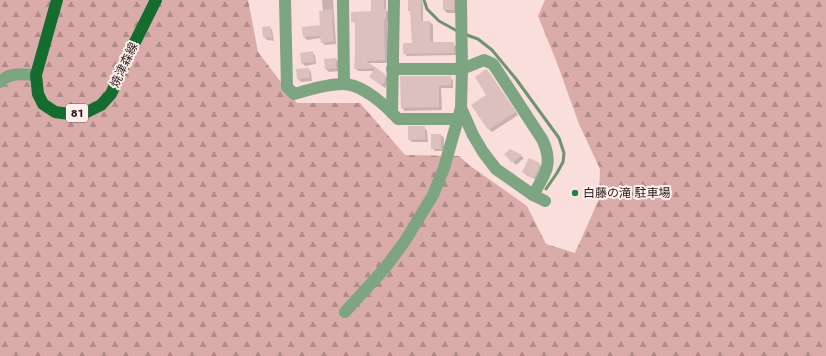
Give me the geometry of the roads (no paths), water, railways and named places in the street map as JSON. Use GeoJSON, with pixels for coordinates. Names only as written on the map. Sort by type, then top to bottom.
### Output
{"type":"FeatureCollection","features":[{"type":"Feature","properties":{"kind":"main road","name":"焼津森線"},"geometry":{"type":"LineString","coordinates":[[57,0],[36,75],[38,94],[43,104],[56,112],[69,114],[87,112],[100,105],[111,94],[156,0]]}},
{"type":"Feature","properties":{"kind":"street"},"geometry":{"type":"LineString","coordinates":[[285,0],[287,87],[294,94],[320,87],[344,84],[367,92],[398,119],[459,114]]}},
{"type":"Feature","properties":{"kind":"street"},"geometry":{"type":"LineString","coordinates":[[343,0],[344,84]]}},
{"type":"Feature","properties":{"kind":"street"},"geometry":{"type":"LineString","coordinates":[[392,113],[394,0]]}},
{"type":"Feature","properties":{"kind":"street"},"geometry":{"type":"LineString","coordinates":[[344,312],[385,268],[405,241],[433,195],[444,168],[459,114],[462,69],[462,0]]}},
{"type":"Feature","properties":{"kind":"street"},"geometry":{"type":"LineString","coordinates":[[392,69],[462,69],[484,60],[493,64],[542,139],[545,146],[548,161],[547,168],[533,195]]}},
{"type":"Feature","properties":{"kind":"street"},"geometry":{"type":"LineString","coordinates":[[0,82],[5,77],[22,74],[36,75]]}},
{"type":"Feature","properties":{"kind":"street"},"geometry":{"type":"LineString","coordinates":[[459,114],[479,146],[496,169],[533,195],[546,201]]}},
{"type":"Feature","properties":{"kind":"waterway"},"geometry":{"type":"LineString","coordinates":[[424,0],[427,9],[439,21],[459,32]]}},
{"type":"Feature","properties":{"kind":"waterway"},"geometry":{"type":"LineString","coordinates":[[464,34],[478,39],[492,50],[516,79],[559,138],[564,153],[563,162],[546,189]]}},
{"type":"Feature","properties":{"kind":"place","name":"白藤の滝 駐車場"},"geometry":{"type":"Point","coordinates":[575,193]}}]}
